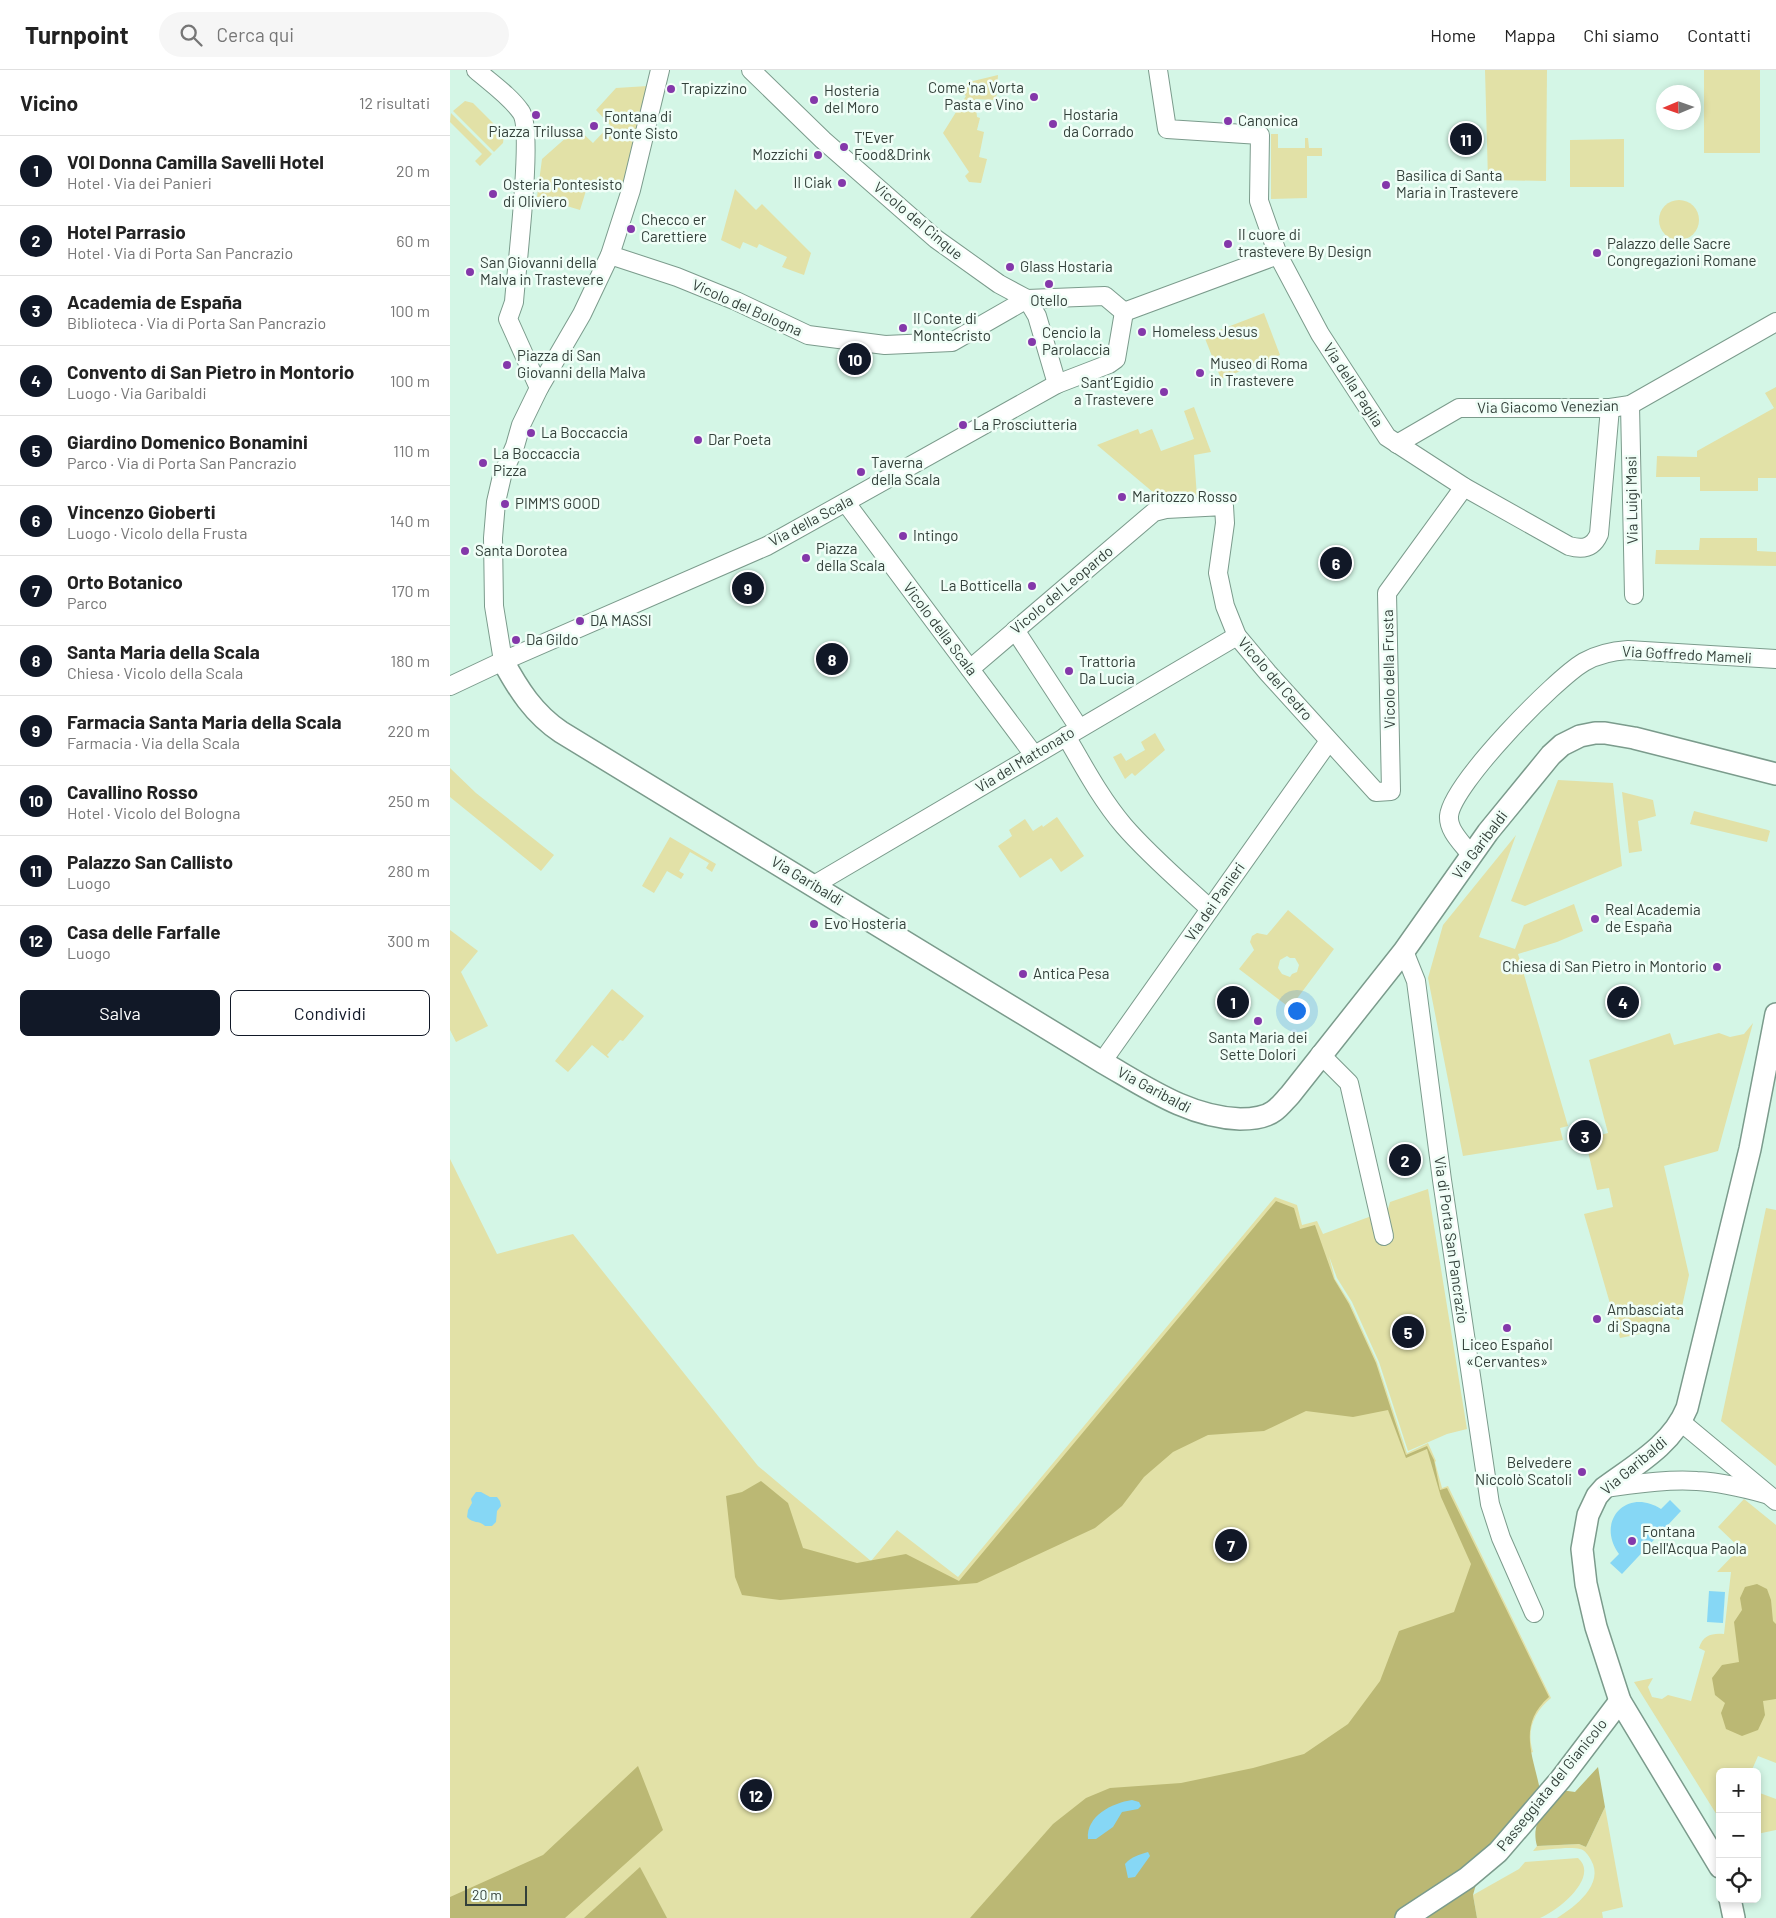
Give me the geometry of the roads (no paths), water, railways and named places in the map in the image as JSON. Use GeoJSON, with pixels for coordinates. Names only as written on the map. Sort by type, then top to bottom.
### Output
{"type":"FeatureCollection","features":[{"type":"Feature","properties":{"kind":"street"},"geometry":{"type":"LineString","coordinates":[[476,70],[521,112],[526,127],[526,157],[514,302],[508,319],[539,388]]}},
{"type":"Feature","properties":{"kind":"street"},"geometry":{"type":"LineString","coordinates":[[503,661],[494,600],[493,538],[496,502],[502,476],[515,446],[521,425],[539,388],[582,314],[610,255],[631,190],[660,70]]}},
{"type":"Feature","properties":{"kind":"street","name":"Vicolo del Cinque"},"geometry":{"type":"LineString","coordinates":[[751,70],[823,140],[936,238],[999,284],[1027,299]]}},
{"type":"Feature","properties":{"kind":"street","name":"Via della Paglia"},"geometry":{"type":"LineString","coordinates":[[1158,70],[1167,128],[1260,135],[1260,201],[1278,255],[1320,334],[1387,437],[1464,486],[1569,546],[1586,548],[1595,542],[1599,534],[1610,408]]}},
{"type":"Feature","properties":{"kind":"street","name":"Vicolo del Bologna"},"geometry":{"type":"LineString","coordinates":[[610,255],[677,277],[728,297],[808,335],[884,346],[952,342],[1027,299]]}},
{"type":"Feature","properties":{"kind":"street"},"geometry":{"type":"LineString","coordinates":[[1057,384],[1037,316],[1027,299],[1105,296],[1124,312],[1278,255]]}},
{"type":"Feature","properties":{"kind":"street","name":"Via della Scala"},"geometry":{"type":"LineString","coordinates":[[450,686],[767,546],[1057,384],[1109,364],[1116,359],[1124,312]]}},
{"type":"Feature","properties":{"kind":"street","name":"Via Giacomo Venezian"},"geometry":{"type":"LineString","coordinates":[[1398,444],[1459,408],[1610,408],[1630,405],[1776,322]]}},
{"type":"Feature","properties":{"kind":"street","name":"Via Luigi Masi"},"geometry":{"type":"LineString","coordinates":[[1630,405],[1634,595]]}},
{"type":"Feature","properties":{"kind":"street","name":"Vicolo della Frusta"},"geometry":{"type":"LineString","coordinates":[[1329,741],[1376,792],[1391,791],[1387,593],[1464,486]]}},
{"type":"Feature","properties":{"kind":"street","name":"Vicolo della Scala"},"geometry":{"type":"LineString","coordinates":[[846,503],[1034,756]]}},
{"type":"Feature","properties":{"kind":"street","name":"Vicolo del Cedro"},"geometry":{"type":"LineString","coordinates":[[1154,512],[1166,509],[1224,506],[1225,523],[1218,572],[1225,606],[1237,636],[1329,741]]}},
{"type":"Feature","properties":{"kind":"street","name":"Vicolo del Leopardo"},"geometry":{"type":"LineString","coordinates":[[970,669],[1154,512]]}},
{"type":"Feature","properties":{"kind":"street"},"geometry":{"type":"LineString","coordinates":[[1015,630],[1072,732],[1102,798],[1144,848],[1210,909]]}},
{"type":"Feature","properties":{"kind":"street","name":"Via del Mattonato"},"geometry":{"type":"LineString","coordinates":[[814,886],[1237,636]]}},
{"type":"Feature","properties":{"kind":"street","name":"Via Goffredo Mameli"},"geometry":{"type":"LineString","coordinates":[[1471,856],[1451,828],[1449,822],[1450,811],[1456,797],[1488,755],[1524,717],[1550,691],[1584,662],[1607,653],[1628,650],[1776,659]]}},
{"type":"Feature","properties":{"kind":"street","name":"Via Garibaldi"},"geometry":{"type":"LineString","coordinates":[[503,661],[526,699],[552,726],[1102,1062],[1176,1104],[1206,1115],[1248,1119],[1273,1112],[1290,1095],[1320,1054],[1404,951],[1471,856],[1551,755],[1570,740],[1587,734],[1605,733],[1634,738],[1776,774]]}},
{"type":"Feature","properties":{"kind":"street","name":"Via dei Panieri"},"geometry":{"type":"LineString","coordinates":[[1102,1062],[1329,741]]}},
{"type":"Feature","properties":{"kind":"street","name":"Via di Porta San Pancrazio"},"geometry":{"type":"LineString","coordinates":[[1404,951],[1416,981],[1442,1180],[1490,1504],[1502,1538],[1534,1613]]}},
{"type":"Feature","properties":{"kind":"street","name":"Via Garibaldi"},"geometry":{"type":"LineString","coordinates":[[1716,1860],[1620,1700],[1587,1594],[1583,1562],[1583,1537],[1588,1515],[1597,1496],[1604,1488],[1660,1446],[1681,1422],[1692,1392],[1750,1148],[1776,1014]]}},
{"type":"Feature","properties":{"kind":"street"},"geometry":{"type":"LineString","coordinates":[[1320,1054],[1349,1082],[1384,1236]]}},
{"type":"Feature","properties":{"kind":"street"},"geometry":{"type":"LineString","coordinates":[[1681,1422],[1771,1498]]}},
{"type":"Feature","properties":{"kind":"street"},"geometry":{"type":"LineString","coordinates":[[1604,1488],[1656,1481],[1691,1481],[1730,1485],[1771,1498]]}},
{"type":"Feature","properties":{"kind":"street","name":"Passeggiata del Gianicolo"},"geometry":{"type":"LineString","coordinates":[[1406,1918],[1475,1872],[1498,1852],[1560,1780],[1620,1700]]}},
{"type":"Feature","properties":{"kind":"street"},"geometry":{"type":"LineString","coordinates":[[1731,1903],[1734,1918]]}},
{"type":"Feature","properties":{"kind":"water"},"geometry":{"type":"Polygon","coordinates":[[[476,1492],[481,1492],[490,1497],[497,1497],[500,1501],[501,1506],[497,1511],[496,1522],[492,1526],[485,1526],[467,1517],[472,1503],[471,1499],[476,1492]]]}},
{"type":"Feature","properties":{"kind":"water","name":"Fontana Dell'Acqua Paola"},"geometry":{"type":"Polygon","coordinates":[[[1670,1500],[1681,1511],[1622,1574],[1610,1563],[1619,1554],[1613,1542],[1611,1530],[1613,1519],[1618,1511],[1626,1505],[1637,1502],[1648,1503],[1661,1509],[1670,1500]]]}},
{"type":"Feature","properties":{"kind":"water"},"geometry":{"type":"Polygon","coordinates":[[[1709,1591],[1725,1592],[1723,1623],[1707,1622],[1709,1591]]]}},
{"type":"Feature","properties":{"kind":"water"},"geometry":{"type":"Polygon","coordinates":[[[1132,1800],[1139,1802],[1141,1806],[1138,1809],[1122,1812],[1113,1827],[1096,1839],[1088,1839],[1088,1831],[1096,1817],[1116,1804],[1132,1800]]]}},
{"type":"Feature","properties":{"kind":"water"},"geometry":{"type":"Polygon","coordinates":[[[1148,1852],[1150,1856],[1135,1877],[1128,1878],[1125,1864],[1133,1857],[1148,1852]]]}},
{"type":"Feature","properties":{"kind":"place","name":"Trapizzino"},"geometry":{"type":"Point","coordinates":[671,89]}},
{"type":"Feature","properties":{"kind":"place","name":"Come 'na Vorta Pasta e Vino"},"geometry":{"type":"Point","coordinates":[1034,97]}},
{"type":"Feature","properties":{"kind":"place","name":"Hosteria del Moro"},"geometry":{"type":"Point","coordinates":[814,100]}},
{"type":"Feature","properties":{"kind":"place","name":"Piazza Trilussa"},"geometry":{"type":"Point","coordinates":[536,115]}},
{"type":"Feature","properties":{"kind":"place","name":"Canonica"},"geometry":{"type":"Point","coordinates":[1228,121]}},
{"type":"Feature","properties":{"kind":"place","name":"Hostaria da Corrado"},"geometry":{"type":"Point","coordinates":[1053,124]}},
{"type":"Feature","properties":{"kind":"place","name":"Fontana di Ponte Sisto"},"geometry":{"type":"Point","coordinates":[594,126]}},
{"type":"Feature","properties":{"kind":"place","name":"Palazzo San Callisto"},"geometry":{"type":"Point","coordinates":[1466,139]}},
{"type":"Feature","properties":{"kind":"place","name":"T'Ever Food&Drink"},"geometry":{"type":"Point","coordinates":[844,147]}},
{"type":"Feature","properties":{"kind":"place","name":"Mozzichi"},"geometry":{"type":"Point","coordinates":[818,155]}},
{"type":"Feature","properties":{"kind":"place","name":"Il Ciak"},"geometry":{"type":"Point","coordinates":[842,183]}},
{"type":"Feature","properties":{"kind":"place","name":"Basilica di Santa Maria in Trastevere"},"geometry":{"type":"Point","coordinates":[1386,185]}},
{"type":"Feature","properties":{"kind":"place","name":"Osteria Pontesisto di Oliviero"},"geometry":{"type":"Point","coordinates":[493,194]}},
{"type":"Feature","properties":{"kind":"place","name":"Checco er Carettiere"},"geometry":{"type":"Point","coordinates":[631,229]}},
{"type":"Feature","properties":{"kind":"place","name":"Il cuore di trastevere By Design"},"geometry":{"type":"Point","coordinates":[1228,244]}},
{"type":"Feature","properties":{"kind":"place","name":"Palazzo delle Sacre Congregazioni Romane"},"geometry":{"type":"Point","coordinates":[1597,253]}},
{"type":"Feature","properties":{"kind":"place","name":"Glass Hostaria"},"geometry":{"type":"Point","coordinates":[1010,267]}},
{"type":"Feature","properties":{"kind":"place","name":"San Giovanni della Malva in Trastevere"},"geometry":{"type":"Point","coordinates":[470,272]}},
{"type":"Feature","properties":{"kind":"place","name":"Otello"},"geometry":{"type":"Point","coordinates":[1049,284]}},
{"type":"Feature","properties":{"kind":"place","name":"Il Conte di Montecristo"},"geometry":{"type":"Point","coordinates":[903,328]}},
{"type":"Feature","properties":{"kind":"place","name":"Homeless Jesus"},"geometry":{"type":"Point","coordinates":[1142,332]}},
{"type":"Feature","properties":{"kind":"place","name":"Cencio la Parolaccia"},"geometry":{"type":"Point","coordinates":[1032,342]}},
{"type":"Feature","properties":{"kind":"place","name":"Cavallino Rosso"},"geometry":{"type":"Point","coordinates":[855,359]}},
{"type":"Feature","properties":{"kind":"place","name":"Piazza di San Giovanni della Malva"},"geometry":{"type":"Point","coordinates":[507,365]}},
{"type":"Feature","properties":{"kind":"place","name":"Museo di Roma in Trastevere"},"geometry":{"type":"Point","coordinates":[1200,373]}},
{"type":"Feature","properties":{"kind":"place","name":"Sant’Egidio a Trastevere"},"geometry":{"type":"Point","coordinates":[1164,392]}},
{"type":"Feature","properties":{"kind":"place","name":"La Prosciutteria"},"geometry":{"type":"Point","coordinates":[963,425]}},
{"type":"Feature","properties":{"kind":"place","name":"La Boccaccia"},"geometry":{"type":"Point","coordinates":[531,433]}},
{"type":"Feature","properties":{"kind":"place","name":"Dar Poeta"},"geometry":{"type":"Point","coordinates":[698,440]}},
{"type":"Feature","properties":{"kind":"place","name":"La Boccaccia Pizza"},"geometry":{"type":"Point","coordinates":[483,463]}},
{"type":"Feature","properties":{"kind":"place","name":"Taverna della Scala"},"geometry":{"type":"Point","coordinates":[861,472]}},
{"type":"Feature","properties":{"kind":"place","name":"Maritozzo Rosso"},"geometry":{"type":"Point","coordinates":[1122,497]}},
{"type":"Feature","properties":{"kind":"place","name":"PIMM'S GOOD"},"geometry":{"type":"Point","coordinates":[505,504]}},
{"type":"Feature","properties":{"kind":"place","name":"Intingo"},"geometry":{"type":"Point","coordinates":[903,536]}},
{"type":"Feature","properties":{"kind":"place","name":"Santa Dorotea"},"geometry":{"type":"Point","coordinates":[465,551]}},
{"type":"Feature","properties":{"kind":"place","name":"Piazza della Scala"},"geometry":{"type":"Point","coordinates":[806,558]}},
{"type":"Feature","properties":{"kind":"place","name":"Vincenzo Gioberti"},"geometry":{"type":"Point","coordinates":[1336,563]}},
{"type":"Feature","properties":{"kind":"place","name":"La Botticella"},"geometry":{"type":"Point","coordinates":[1032,586]}},
{"type":"Feature","properties":{"kind":"place","name":"Farmacia Santa Maria della Scala"},"geometry":{"type":"Point","coordinates":[748,588]}},
{"type":"Feature","properties":{"kind":"place","name":"DA MASSI"},"geometry":{"type":"Point","coordinates":[580,621]}},
{"type":"Feature","properties":{"kind":"place","name":"Da Gildo"},"geometry":{"type":"Point","coordinates":[516,640]}},
{"type":"Feature","properties":{"kind":"place","name":"Santa Maria della Scala"},"geometry":{"type":"Point","coordinates":[832,659]}},
{"type":"Feature","properties":{"kind":"place","name":"Trattoria Da Lucia"},"geometry":{"type":"Point","coordinates":[1069,671]}},
{"type":"Feature","properties":{"kind":"place","name":"Real Academia de España"},"geometry":{"type":"Point","coordinates":[1595,919]}},
{"type":"Feature","properties":{"kind":"place","name":"Evo Hosteria"},"geometry":{"type":"Point","coordinates":[814,924]}},
{"type":"Feature","properties":{"kind":"place","name":"Chiesa di San Pietro in Montorio"},"geometry":{"type":"Point","coordinates":[1717,967]}},
{"type":"Feature","properties":{"kind":"place","name":"Antica Pesa"},"geometry":{"type":"Point","coordinates":[1023,974]}},
{"type":"Feature","properties":{"kind":"place","name":"VOI Donna Camilla Savelli Hotel"},"geometry":{"type":"Point","coordinates":[1233,1002]}},
{"type":"Feature","properties":{"kind":"place","name":"Convento di San Pietro in Montorio"},"geometry":{"type":"Point","coordinates":[1623,1002]}},
{"type":"Feature","properties":{"kind":"place","name":"Santa Maria dei Sette Dolori"},"geometry":{"type":"Point","coordinates":[1258,1021]}},
{"type":"Feature","properties":{"kind":"place","name":"Academia de España"},"geometry":{"type":"Point","coordinates":[1585,1136]}},
{"type":"Feature","properties":{"kind":"place","name":"Hotel Parrasio"},"geometry":{"type":"Point","coordinates":[1405,1160]}},
{"type":"Feature","properties":{"kind":"place","name":"Ambasciata di Spagna"},"geometry":{"type":"Point","coordinates":[1597,1319]}},
{"type":"Feature","properties":{"kind":"place","name":"Liceo Español «Cervantes»"},"geometry":{"type":"Point","coordinates":[1507,1328]}},
{"type":"Feature","properties":{"kind":"place","name":"Giardino Domenico Bonamini"},"geometry":{"type":"Point","coordinates":[1408,1332]}},
{"type":"Feature","properties":{"kind":"place","name":"Belvedere Niccolò Scatoli"},"geometry":{"type":"Point","coordinates":[1582,1472]}},
{"type":"Feature","properties":{"kind":"place","name":"Fontana Dell'Acqua Paola"},"geometry":{"type":"Point","coordinates":[1632,1541]}},
{"type":"Feature","properties":{"kind":"place","name":"Orto Botanico"},"geometry":{"type":"Point","coordinates":[1231,1545]}},
{"type":"Feature","properties":{"kind":"place","name":"Casa delle Farfalle"},"geometry":{"type":"Point","coordinates":[756,1795]}}]}
